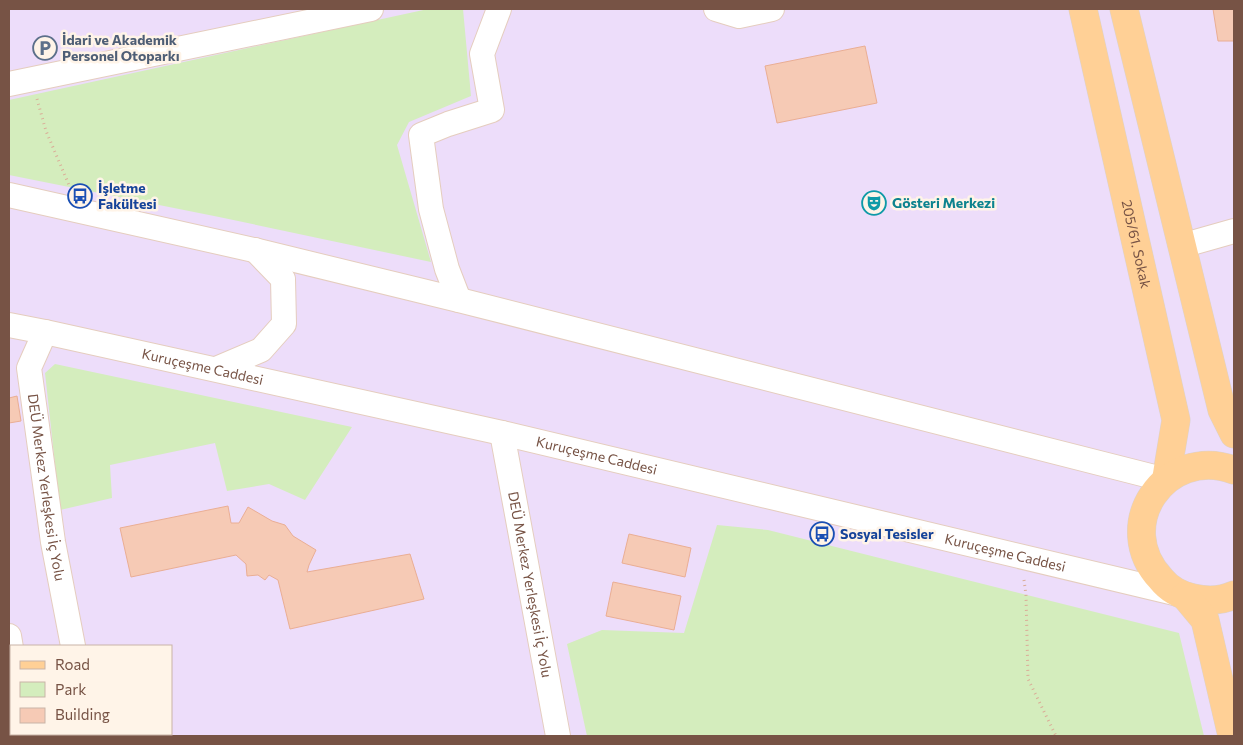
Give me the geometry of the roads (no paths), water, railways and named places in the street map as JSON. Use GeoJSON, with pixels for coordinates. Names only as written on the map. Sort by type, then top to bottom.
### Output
{"type":"FeatureCollection","features":[{"type":"Feature","properties":{"kind":"main road","name":"205/61. Sokak"},"geometry":{"type":"LineString","coordinates":[[1083,9],[1176,420],[1166,480]]}},
{"type":"Feature","properties":{"kind":"main road"},"geometry":{"type":"LineString","coordinates":[[1124,9],[1222,410],[1234,434]]}},
{"type":"Feature","properties":{"kind":"main road"},"geometry":{"type":"LineString","coordinates":[[1232,736],[1205,620],[1184,596],[1167,586],[1153,571],[1144,553],[1141,533],[1144,513],[1152,495],[1166,480],[1184,469],[1206,465],[1227,467],[1234,470]]}},
{"type":"Feature","properties":{"kind":"main road"},"geometry":{"type":"LineString","coordinates":[[1184,596],[1205,600],[1226,598],[1234,595]]}},
{"type":"Feature","properties":{"kind":"street"},"geometry":{"type":"LineString","coordinates":[[9,84],[366,9]]}},
{"type":"Feature","properties":{"kind":"street"},"geometry":{"type":"LineString","coordinates":[[458,300],[430,209],[421,135],[492,110],[482,54],[499,9]]}},
{"type":"Feature","properties":{"kind":"street"},"geometry":{"type":"LineString","coordinates":[[716,9],[739,16],[772,9]]}},
{"type":"Feature","properties":{"kind":"street"},"geometry":{"type":"LineString","coordinates":[[9,195],[254,250],[458,300],[1166,480]]}},
{"type":"Feature","properties":{"kind":"street"},"geometry":{"type":"LineString","coordinates":[[1181,246],[1234,231]]}},
{"type":"Feature","properties":{"kind":"street"},"geometry":{"type":"LineString","coordinates":[[216,369],[261,350],[284,324],[283,279],[254,250]]}},
{"type":"Feature","properties":{"kind":"street","name":"Kuruçeşme Caddesi"},"geometry":{"type":"LineString","coordinates":[[9,326],[216,369],[502,433],[1184,596]]}},
{"type":"Feature","properties":{"kind":"street","name":"DEÜ Merkez Yerleşkesi İç Yolu"},"geometry":{"type":"LineString","coordinates":[[45,332],[30,368],[53,542],[72,645]]}},
{"type":"Feature","properties":{"kind":"street","name":"DEÜ Merkez Yerleşkesi İç Yolu"},"geometry":{"type":"LineString","coordinates":[[502,433],[558,736]]}},
{"type":"Feature","properties":{"kind":"place","name":"İdari ve Akademik Personel Otoparkı"},"geometry":{"type":"Point","coordinates":[45,48]}},
{"type":"Feature","properties":{"kind":"place","name":"İşletme Fakültesi"},"geometry":{"type":"Point","coordinates":[80,196]}},
{"type":"Feature","properties":{"kind":"place","name":"Gösteri Merkezi"},"geometry":{"type":"Point","coordinates":[874,203]}},
{"type":"Feature","properties":{"kind":"place","name":"Sosyal Tesisler"},"geometry":{"type":"Point","coordinates":[822,534]}}]}
